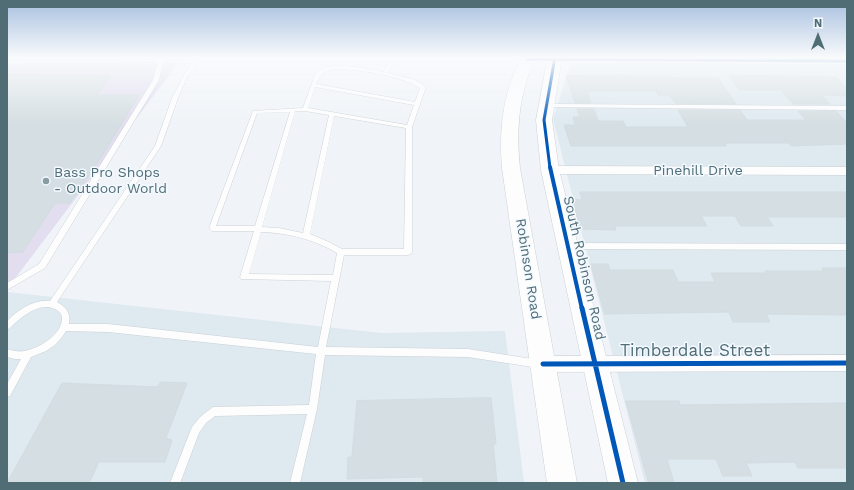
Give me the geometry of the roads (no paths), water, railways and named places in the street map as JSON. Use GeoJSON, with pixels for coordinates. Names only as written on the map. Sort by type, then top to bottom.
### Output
{"type":"FeatureCollection","features":[{"type":"Feature","properties":{"kind":"street","name":"Robinson Road"},"geometry":{"type":"LineString","coordinates":[[517,80],[510,112],[508,139],[511,168],[562,483]]}},
{"type":"Feature","properties":{"kind":"street","name":"South Robinson Road"},"geometry":{"type":"LineString","coordinates":[[550,80],[544,120],[550,170],[623,483]]}},
{"type":"Feature","properties":{"kind":"street","name":"Pinehill Drive"},"geometry":{"type":"LineString","coordinates":[[550,170],[847,171]]}},
{"type":"Feature","properties":{"kind":"street","name":"Timberdale Street"},"geometry":{"type":"LineString","coordinates":[[543,364],[847,363]]}},
{"type":"Feature","properties":{"kind":"lane"},"geometry":{"type":"LineString","coordinates":[[7,287],[42,266],[156,80]]}},
{"type":"Feature","properties":{"kind":"lane"},"geometry":{"type":"LineString","coordinates":[[52,304],[158,146],[175,98],[184,80]]}},
{"type":"Feature","properties":{"kind":"lane"},"geometry":{"type":"LineString","coordinates":[[305,110],[317,80]]}},
{"type":"Feature","properties":{"kind":"lane"},"geometry":{"type":"LineString","coordinates":[[408,80],[423,87],[410,127],[408,252],[341,252],[327,242],[306,235],[270,229],[212,228],[255,112],[305,110],[410,127]]}},
{"type":"Feature","properties":{"kind":"lane"},"geometry":{"type":"LineString","coordinates":[[314,86],[417,104]]}},
{"type":"Feature","properties":{"kind":"lane"},"geometry":{"type":"LineString","coordinates":[[546,106],[847,108]]}},
{"type":"Feature","properties":{"kind":"lane"},"geometry":{"type":"LineString","coordinates":[[293,110],[244,277],[336,278]]}},
{"type":"Feature","properties":{"kind":"lane"},"geometry":{"type":"LineString","coordinates":[[306,235],[332,114]]}},
{"type":"Feature","properties":{"kind":"lane"},"geometry":{"type":"LineString","coordinates":[[568,246],[847,246]]}},
{"type":"Feature","properties":{"kind":"lane"},"geometry":{"type":"LineString","coordinates":[[295,483],[313,409],[321,351],[341,252]]}},
{"type":"Feature","properties":{"kind":"lane"},"geometry":{"type":"LineString","coordinates":[[7,353],[18,356],[28,355],[50,344],[64,327],[66,319],[64,312],[59,307],[52,304],[31,308],[9,321]]}},
{"type":"Feature","properties":{"kind":"lane"},"geometry":{"type":"LineString","coordinates":[[64,327],[108,328],[321,351],[468,352],[543,364]]}},
{"type":"Feature","properties":{"kind":"lane"},"geometry":{"type":"LineString","coordinates":[[7,393],[28,355]]}},
{"type":"Feature","properties":{"kind":"lane"},"geometry":{"type":"LineString","coordinates":[[175,483],[195,430],[203,420],[213,412],[313,409]]}},
{"type":"Feature","properties":{"kind":"place","name":"Bass Pro Shops - Outdoor World"},"geometry":{"type":"Point","coordinates":[46,181]}}]}
